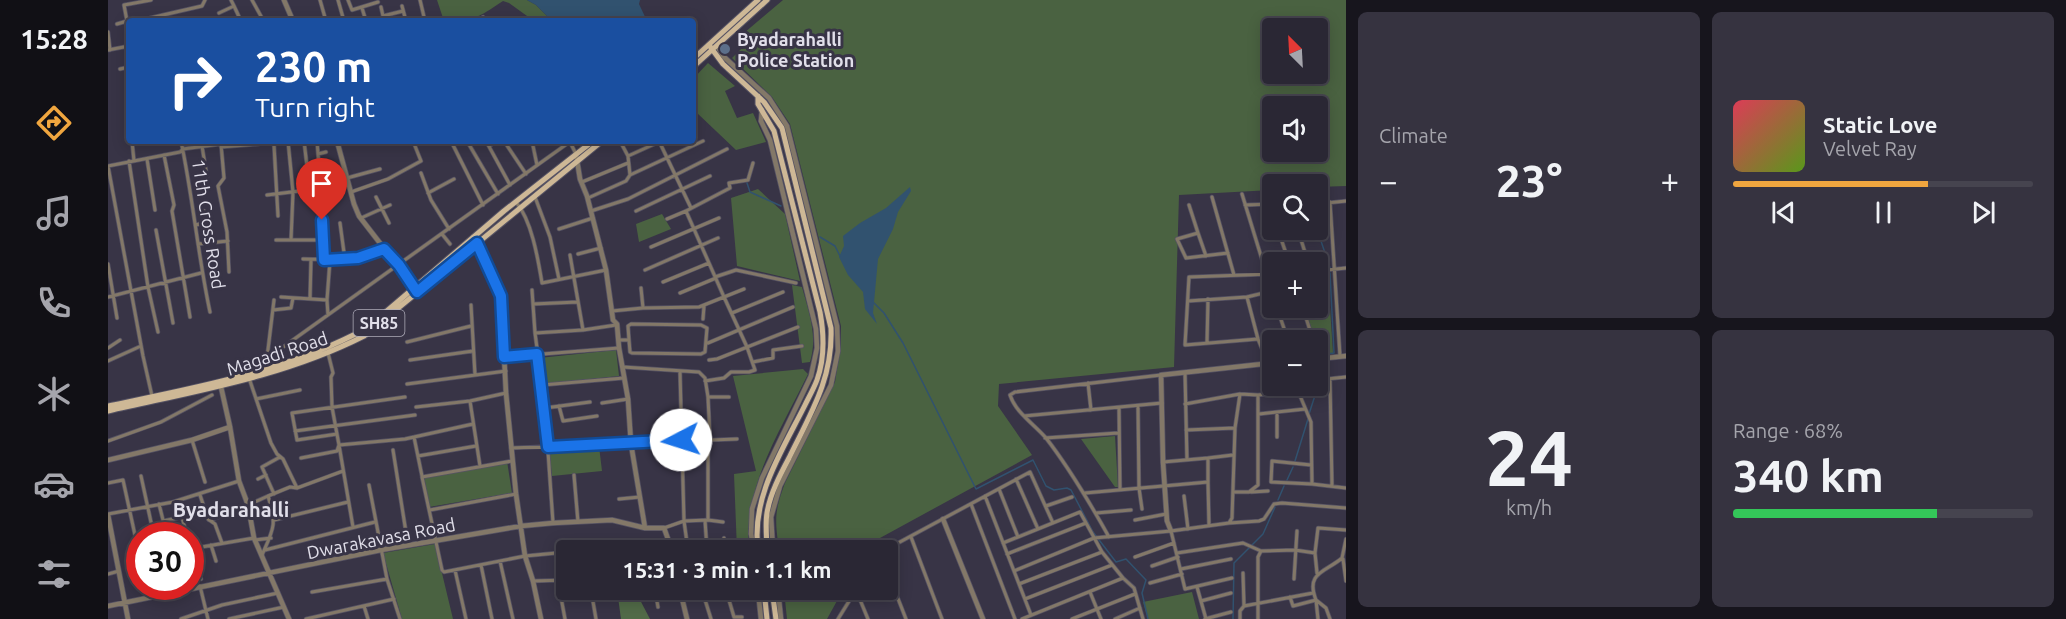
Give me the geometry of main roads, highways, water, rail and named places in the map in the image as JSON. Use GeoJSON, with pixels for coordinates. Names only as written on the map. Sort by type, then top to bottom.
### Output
{"type":"FeatureCollection","features":[{"type":"Feature","properties":{"kind":"main road"},"geometry":{"type":"LineString","coordinates":[[696,64],[758,0]]}},
{"type":"Feature","properties":{"kind":"main road"},"geometry":{"type":"LineString","coordinates":[[729,30],[767,0]]}},
{"type":"Feature","properties":{"kind":"main road"},"geometry":{"type":"LineString","coordinates":[[696,56],[713,46]]}},
{"type":"Feature","properties":{"kind":"main road"},"geometry":{"type":"LineString","coordinates":[[713,46],[723,64],[758,95],[782,128],[831,327],[832,350],[828,372],[816,402],[774,486],[766,514],[767,540]]}},
{"type":"Feature","properties":{"kind":"main road"},"geometry":{"type":"LineString","coordinates":[[757,540],[758,512],[765,485],[818,380],[823,348],[820,312],[774,132],[758,104],[758,95]]}},
{"type":"Feature","properties":{"kind":"main road","name":"Magadi Road"},"geometry":{"type":"LineString","coordinates":[[108,406],[256,374],[328,353],[364,336],[589,144]]}},
{"type":"Feature","properties":{"kind":"main road","name":"Magadi Road"},"geometry":{"type":"LineString","coordinates":[[518,204],[534,195],[598,144]]}},
{"type":"Feature","properties":{"kind":"main road","name":"Magadi Road"},"geometry":{"type":"LineString","coordinates":[[256,374],[343,341],[367,328],[416,290]]}},
{"type":"Feature","properties":{"kind":"main road","name":"Magadi Road"},"geometry":{"type":"LineString","coordinates":[[108,411],[221,387],[248,376]]}},
{"type":"Feature","properties":{"kind":"main road"},"geometry":{"type":"LineString","coordinates":[[765,600],[768,619]]}},
{"type":"Feature","properties":{"kind":"main road"},"geometry":{"type":"LineString","coordinates":[[773,600],[776,619]]}},
{"type":"Feature","properties":{"kind":"water"},"geometry":{"type":"Polygon","coordinates":[[[527,0],[640,0],[639,4],[646,18],[549,18],[536,5],[527,0]]]}},
{"type":"Feature","properties":{"kind":"water"},"geometry":{"type":"Polygon","coordinates":[[[910,187],[911,191],[898,212],[893,229],[878,259],[873,313],[877,324],[865,309],[863,292],[848,275],[839,257],[844,246],[843,236],[886,208],[910,187]]]}},
{"type":"Feature","properties":{"kind":"waterway"},"geometry":{"type":"LineString","coordinates":[[747,183],[750,192],[781,206]]}},
{"type":"Feature","properties":{"kind":"waterway"},"geometry":{"type":"LineString","coordinates":[[820,237],[835,246],[840,256]]}},
{"type":"Feature","properties":{"kind":"waterway"},"geometry":{"type":"LineString","coordinates":[[1321,240],[1330,268]]}},
{"type":"Feature","properties":{"kind":"waterway"},"geometry":{"type":"LineString","coordinates":[[1328,354],[1334,353],[1330,273]]}},
{"type":"Feature","properties":{"kind":"waterway"},"geometry":{"type":"LineString","coordinates":[[872,301],[884,313],[903,343],[976,489],[1033,460],[1046,486],[1054,490],[1067,488],[1071,490],[1093,532],[1116,562],[1126,559],[1146,580],[1142,593],[1148,619]]}},
{"type":"Feature","properties":{"kind":"waterway"},"geometry":{"type":"LineString","coordinates":[[1309,414],[1315,396]]}},
{"type":"Feature","properties":{"kind":"waterway"},"geometry":{"type":"LineString","coordinates":[[1295,461],[1308,419]]}},
{"type":"Feature","properties":{"kind":"waterway"},"geometry":{"type":"LineString","coordinates":[[1287,480],[1293,467]]}},
{"type":"Feature","properties":{"kind":"waterway"},"geometry":{"type":"LineString","coordinates":[[1278,500],[1284,486]]}},
{"type":"Feature","properties":{"kind":"waterway"},"geometry":{"type":"LineString","coordinates":[[1233,619],[1234,563],[1263,534],[1275,507]]}},
{"type":"Feature","properties":{"kind":"place","name":"Byadarahalli Police Station"},"geometry":{"type":"Point","coordinates":[725,49]}},
{"type":"Feature","properties":{"kind":"district","name":"Byadarahalli"},"geometry":{"type":"Point","coordinates":[231,509]}}]}
